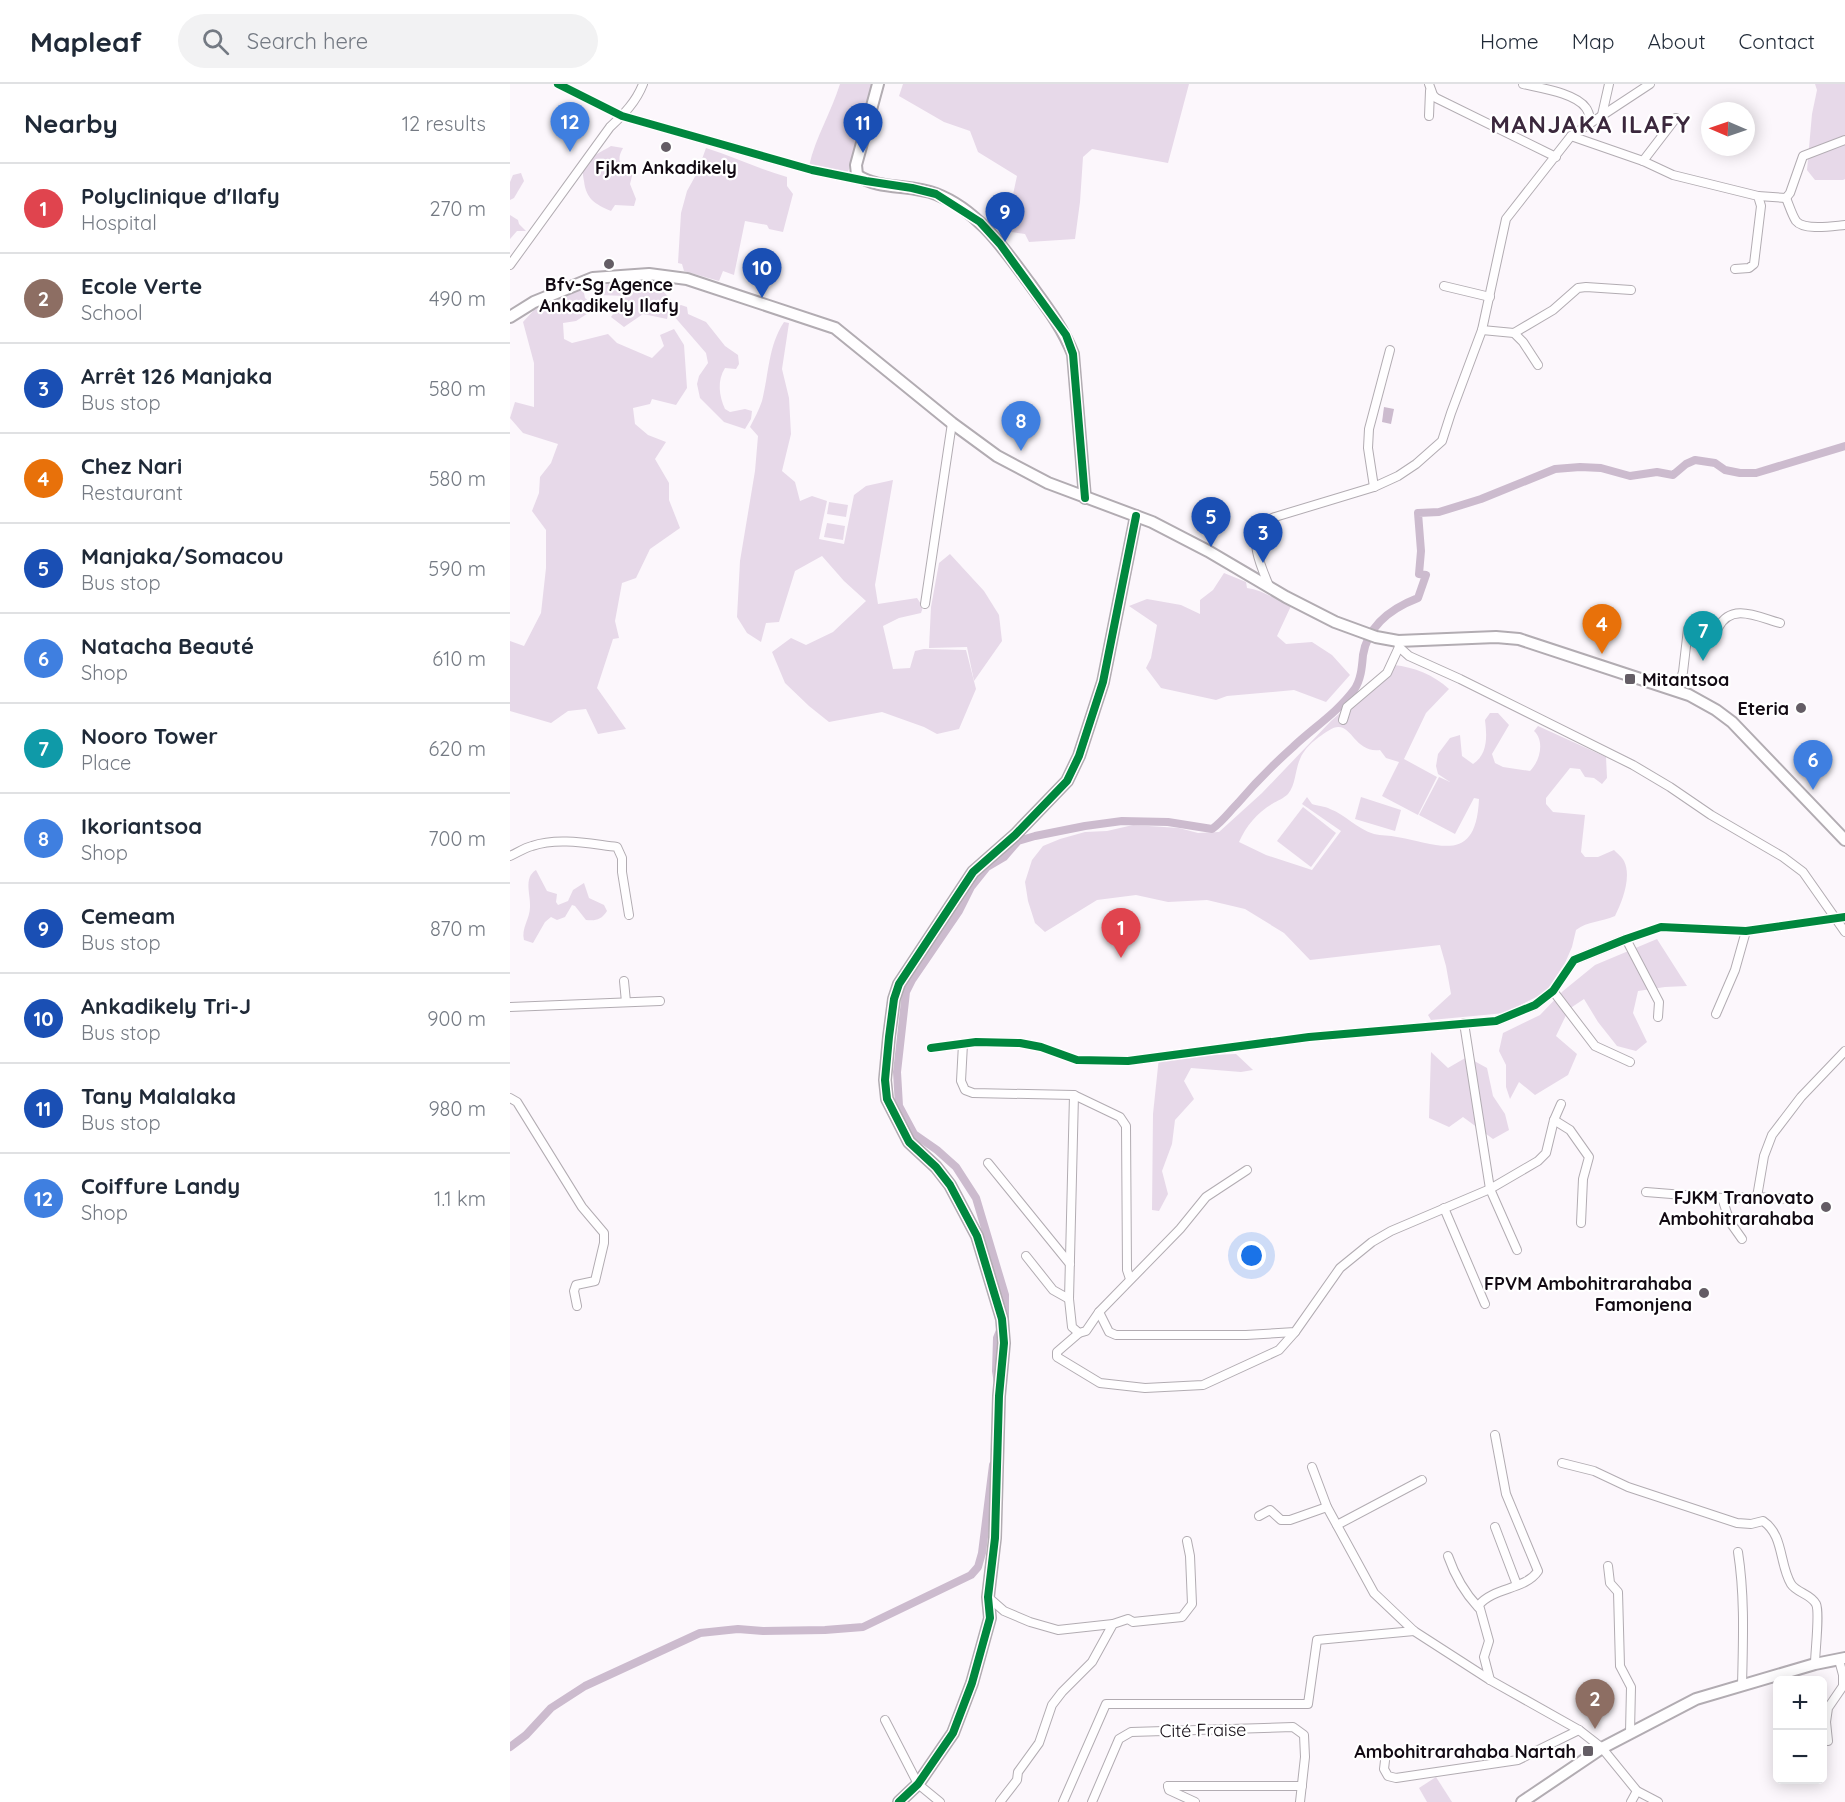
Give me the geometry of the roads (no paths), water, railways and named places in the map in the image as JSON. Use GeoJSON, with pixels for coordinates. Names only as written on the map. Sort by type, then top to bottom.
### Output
{"type":"FeatureCollection","features":[{"type":"Feature","properties":{"kind":"street"},"geometry":{"type":"LineString","coordinates":[[558,84],[622,116],[813,170],[936,194],[980,222],[1005,250],[1066,334],[1073,354],[1084,498]]}},
{"type":"Feature","properties":{"kind":"street"},"geometry":{"type":"LineString","coordinates":[[510,265],[610,127],[638,97],[643,84]]}},
{"type":"Feature","properties":{"kind":"street"},"geometry":{"type":"LineString","coordinates":[[866,181],[857,175],[856,165],[878,84]]}},
{"type":"Feature","properties":{"kind":"street"},"geometry":{"type":"LineString","coordinates":[[1523,84],[1550,89],[1579,102],[1586,106],[1591,122]]}},
{"type":"Feature","properties":{"kind":"street"},"geometry":{"type":"LineString","coordinates":[[1602,115],[1609,84]]}},
{"type":"Feature","properties":{"kind":"street"},"geometry":{"type":"LineString","coordinates":[[1269,587],[1254,539],[1260,523],[1374,487],[1398,476],[1442,441],[1482,330],[1506,219],[1571,136],[1650,84]]}},
{"type":"Feature","properties":{"kind":"street"},"geometry":{"type":"LineString","coordinates":[[1428,116],[1430,87]]}},
{"type":"Feature","properties":{"kind":"street"},"geometry":{"type":"LineString","coordinates":[[1430,87],[1436,98],[1556,157]]}},
{"type":"Feature","properties":{"kind":"street"},"geometry":{"type":"LineString","coordinates":[[1643,161],[1676,118]]}},
{"type":"Feature","properties":{"kind":"street"},"geometry":{"type":"LineString","coordinates":[[1571,136],[1643,161],[1673,175],[1758,196],[1786,198]]}},
{"type":"Feature","properties":{"kind":"street"},"geometry":{"type":"LineString","coordinates":[[1786,198],[1790,193],[1803,156],[1845,140]]}},
{"type":"Feature","properties":{"kind":"street"},"geometry":{"type":"LineString","coordinates":[[1735,269],[1749,268],[1754,264],[1761,206],[1758,196]]}},
{"type":"Feature","properties":{"kind":"street"},"geometry":{"type":"LineString","coordinates":[[1786,198],[1801,225],[1824,227],[1845,225]]}},
{"type":"Feature","properties":{"kind":"street"},"geometry":{"type":"LineString","coordinates":[[510,317],[534,302],[593,278],[649,274],[687,279],[836,328],[952,423],[997,456],[1048,483],[1152,522],[1335,622],[1399,644],[1496,637],[1520,639],[1700,700],[1732,722],[1845,840]]}},
{"type":"Feature","properties":{"kind":"street"},"geometry":{"type":"LineString","coordinates":[[1444,286],[1490,297]]}},
{"type":"Feature","properties":{"kind":"street"},"geometry":{"type":"LineString","coordinates":[[1482,330],[1514,333],[1553,310],[1578,288],[1631,290]]}},
{"type":"Feature","properties":{"kind":"street"},"geometry":{"type":"LineString","coordinates":[[1514,333],[1538,365]]}},
{"type":"Feature","properties":{"kind":"street"},"geometry":{"type":"LineString","coordinates":[[1374,487],[1368,448],[1369,429],[1390,350]]}},
{"type":"Feature","properties":{"kind":"street"},"geometry":{"type":"LineString","coordinates":[[925,604],[952,423]]}},
{"type":"Feature","properties":{"kind":"street"},"geometry":{"type":"LineString","coordinates":[[899,1802],[918,1784],[953,1733],[972,1683],[990,1618],[988,1597],[995,1538],[999,1396],[1004,1343],[1002,1319],[977,1236],[950,1185],[936,1167],[909,1142],[887,1099],[885,1080],[894,999],[899,984],[973,872],[1015,836],[1067,782],[1079,756],[1103,682],[1136,516]]}},
{"type":"Feature","properties":{"kind":"street"},"geometry":{"type":"LineString","coordinates":[[1677,691],[1683,672],[1686,636],[1690,628],[1718,628],[1723,618],[1740,612],[1780,623]]}},
{"type":"Feature","properties":{"kind":"street"},"geometry":{"type":"LineString","coordinates":[[1342,720],[1347,707],[1387,673],[1399,644]]}},
{"type":"Feature","properties":{"kind":"street"},"geometry":{"type":"LineString","coordinates":[[1399,644],[1409,656],[1633,765],[1783,857],[1803,872],[1845,932]]}},
{"type":"Feature","properties":{"kind":"street"},"geometry":{"type":"LineString","coordinates":[[510,856],[530,846],[550,843],[574,842],[617,848],[622,858],[629,915]]}},
{"type":"Feature","properties":{"kind":"street"},"geometry":{"type":"LineString","coordinates":[[931,1048],[976,1042],[1020,1043],[1041,1047],[1077,1060],[1128,1061],[1309,1037],[1496,1021],[1535,1005],[1553,991],[1574,960],[1661,927],[1746,931],[1845,917]]}},
{"type":"Feature","properties":{"kind":"street"},"geometry":{"type":"LineString","coordinates":[[1716,1014],[1735,970],[1746,931]]}},
{"type":"Feature","properties":{"kind":"street"},"geometry":{"type":"LineString","coordinates":[[1626,939],[1659,1002],[1658,1017]]}},
{"type":"Feature","properties":{"kind":"street"},"geometry":{"type":"LineString","coordinates":[[624,981],[626,1002]]}},
{"type":"Feature","properties":{"kind":"street"},"geometry":{"type":"LineString","coordinates":[[1553,991],[1595,1046],[1630,1062]]}},
{"type":"Feature","properties":{"kind":"street"},"geometry":{"type":"LineString","coordinates":[[510,1007],[660,1001]]}},
{"type":"Feature","properties":{"kind":"street"},"geometry":{"type":"LineString","coordinates":[[1464,1023],[1490,1189],[1517,1250]]}},
{"type":"Feature","properties":{"kind":"street"},"geometry":{"type":"LineString","coordinates":[[963,1044],[961,1081],[965,1090],[973,1093],[1074,1095],[1120,1117],[1126,1126],[1127,1270],[1130,1279]]}},
{"type":"Feature","properties":{"kind":"street"},"geometry":{"type":"LineString","coordinates":[[1757,1197],[1764,1156],[1772,1135],[1801,1097],[1845,1051]]}},
{"type":"Feature","properties":{"kind":"street"},"geometry":{"type":"LineString","coordinates":[[1074,1095],[1070,1299],[1072,1327],[1079,1333]]}},
{"type":"Feature","properties":{"kind":"street"},"geometry":{"type":"LineString","coordinates":[[510,1098],[517,1102],[582,1207],[604,1233],[604,1243],[595,1281],[576,1285],[574,1292],[577,1306]]}},
{"type":"Feature","properties":{"kind":"street"},"geometry":{"type":"LineString","coordinates":[[1247,1170],[1206,1197],[1148,1264],[1130,1279],[1099,1312],[1086,1331],[1079,1333],[1057,1352],[1057,1357],[1100,1383],[1145,1388],[1203,1384],[1279,1350],[1295,1332],[1340,1268],[1372,1242],[1390,1231],[1490,1189],[1538,1161],[1546,1153],[1554,1120],[1562,1104]]}},
{"type":"Feature","properties":{"kind":"street"},"geometry":{"type":"LineString","coordinates":[[1554,1120],[1570,1130],[1589,1157],[1583,1179],[1581,1223]]}},
{"type":"Feature","properties":{"kind":"street"},"geometry":{"type":"LineString","coordinates":[[988,1163],[1071,1265]]}},
{"type":"Feature","properties":{"kind":"street"},"geometry":{"type":"LineString","coordinates":[[1646,1192],[1722,1198],[1757,1197],[1806,1200]]}},
{"type":"Feature","properties":{"kind":"street"},"geometry":{"type":"LineString","coordinates":[[1722,1198],[1730,1222],[1742,1239]]}},
{"type":"Feature","properties":{"kind":"street"},"geometry":{"type":"LineString","coordinates":[[1444,1208],[1485,1304]]}},
{"type":"Feature","properties":{"kind":"street"},"geometry":{"type":"LineString","coordinates":[[1026,1257],[1053,1290],[1070,1299]]}},
{"type":"Feature","properties":{"kind":"street"},"geometry":{"type":"LineString","coordinates":[[1099,1312],[1109,1332],[1116,1335],[1246,1335],[1295,1332]]}},
{"type":"Feature","properties":{"kind":"street"},"geometry":{"type":"LineString","coordinates":[[1478,1607],[1485,1597],[1517,1585],[1536,1574],[1538,1568],[1506,1494],[1495,1435]]}},
{"type":"Feature","properties":{"kind":"street"},"geometry":{"type":"LineString","coordinates":[[1562,1463],[1594,1472],[1737,1523],[1751,1524],[1763,1521],[1772,1527],[1792,1586],[1811,1598],[1816,1605],[1818,1614],[1815,1664]]}},
{"type":"Feature","properties":{"kind":"street"},"geometry":{"type":"LineString","coordinates":[[1312,1467],[1327,1507],[1374,1593],[1414,1631],[1490,1680],[1579,1730],[1602,1748],[1637,1791],[1658,1802]]}},
{"type":"Feature","properties":{"kind":"street"},"geometry":{"type":"LineString","coordinates":[[1337,1525],[1422,1480]]}},
{"type":"Feature","properties":{"kind":"street"},"geometry":{"type":"LineString","coordinates":[[1259,1516],[1270,1510],[1281,1520],[1290,1520],[1327,1507]]}},
{"type":"Feature","properties":{"kind":"street"},"geometry":{"type":"LineString","coordinates":[[1494,1527],[1517,1585]]}},
{"type":"Feature","properties":{"kind":"street"},"geometry":{"type":"LineString","coordinates":[[988,1597],[1004,1611],[1058,1630],[1113,1624],[1128,1619],[1133,1622],[1182,1617],[1192,1604],[1191,1556],[1187,1541]]}},
{"type":"Feature","properties":{"kind":"street"},"geometry":{"type":"LineString","coordinates":[[1738,1552],[1744,1625],[1742,1686]]}},
{"type":"Feature","properties":{"kind":"street"},"geometry":{"type":"LineString","coordinates":[[1448,1556],[1455,1575],[1466,1594],[1478,1607],[1489,1641],[1484,1657],[1490,1680]]}},
{"type":"Feature","properties":{"kind":"street"},"geometry":{"type":"LineString","coordinates":[[1608,1566],[1610,1583],[1618,1592],[1620,1666],[1631,1687],[1630,1732]]}},
{"type":"Feature","properties":{"kind":"street"},"geometry":{"type":"LineString","coordinates":[[1000,1802],[1017,1780],[1018,1772],[1039,1743],[1052,1705],[1092,1662],[1113,1624]]}},
{"type":"Feature","properties":{"kind":"street"},"geometry":{"type":"LineString","coordinates":[[1064,1802],[1106,1704],[1308,1704],[1317,1640],[1414,1631]]}},
{"type":"Feature","properties":{"kind":"street"},"geometry":{"type":"LineString","coordinates":[[1522,1802],[1602,1748],[1696,1699],[1815,1664],[1842,1659],[1843,1686],[1828,1708],[1826,1722],[1828,1741]]}},
{"type":"Feature","properties":{"kind":"street"},"geometry":{"type":"LineString","coordinates":[[885,1720],[918,1784],[940,1802]]}},
{"type":"Feature","properties":{"kind":"street","name":"Cité Fraise"},"geometry":{"type":"LineString","coordinates":[[1092,1802],[1119,1738],[1131,1732],[1293,1728],[1304,1736],[1302,1786]]}},
{"type":"Feature","properties":{"kind":"street"},"geometry":{"type":"LineString","coordinates":[[1386,1752],[1384,1769],[1388,1776],[1396,1778],[1518,1760],[1579,1730]]}},
{"type":"Feature","properties":{"kind":"street"},"geometry":{"type":"LineString","coordinates":[[1195,1802],[1175,1794],[1169,1790],[1168,1786],[1302,1786],[1300,1802]]}},
{"type":"Feature","properties":{"kind":"street"},"geometry":{"type":"LineString","coordinates":[[1631,1802],[1637,1791]]}},
{"type":"Feature","properties":{"kind":"waterway"},"geometry":{"type":"LineString","coordinates":[[998,1383],[997,1338],[1005,1318],[1005,1295],[976,1198],[956,1167],[914,1134],[899,1106],[897,1072],[906,992],[959,911],[971,887],[987,867],[1004,857],[1018,841],[1085,826],[1122,821],[1168,822],[1212,829],[1216,826],[1272,767],[1347,698],[1358,682],[1366,644],[1376,626],[1390,613],[1418,598],[1426,575],[1419,574],[1421,551],[1418,513],[1439,512],[1481,499],[1555,469],[1601,468],[1630,476],[1657,472],[1673,475],[1695,460],[1715,463],[1725,470],[1756,473],[1845,446]]}},
{"type":"Feature","properties":{"kind":"waterway"},"geometry":{"type":"LineString","coordinates":[[510,1747],[526,1735],[551,1708],[585,1686],[700,1633],[738,1629],[763,1631],[863,1627],[971,1575],[978,1567],[982,1553],[993,1465]]}},
{"type":"Feature","properties":{"kind":"place","name":"Fjkm Ankadikely"},"geometry":{"type":"Point","coordinates":[666,147]}},
{"type":"Feature","properties":{"kind":"place","name":"Coiffure Landy"},"geometry":{"type":"Point","coordinates":[570,152]}},
{"type":"Feature","properties":{"kind":"place","name":"Tany Malalaka"},"geometry":{"type":"Point","coordinates":[863,153]}},
{"type":"Feature","properties":{"kind":"place","name":"Cemeam"},"geometry":{"type":"Point","coordinates":[1005,242]}},
{"type":"Feature","properties":{"kind":"place","name":"Bfv-Sg Agence Ankadikely Ilafy"},"geometry":{"type":"Point","coordinates":[609,264]}},
{"type":"Feature","properties":{"kind":"place","name":"Ankadikely Tri-J"},"geometry":{"type":"Point","coordinates":[762,298]}},
{"type":"Feature","properties":{"kind":"place","name":"Ikoriantsoa"},"geometry":{"type":"Point","coordinates":[1021,451]}},
{"type":"Feature","properties":{"kind":"place","name":"Manjaka/Somacou"},"geometry":{"type":"Point","coordinates":[1211,547]}},
{"type":"Feature","properties":{"kind":"place","name":"Arrêt 126 Manjaka"},"geometry":{"type":"Point","coordinates":[1263,563]}},
{"type":"Feature","properties":{"kind":"place","name":"Chez Nari"},"geometry":{"type":"Point","coordinates":[1602,654]}},
{"type":"Feature","properties":{"kind":"place","name":"Nooro Tower"},"geometry":{"type":"Point","coordinates":[1703,661]}},
{"type":"Feature","properties":{"kind":"place","name":"Mitantsoa"},"geometry":{"type":"Point","coordinates":[1630,679]}},
{"type":"Feature","properties":{"kind":"place","name":"Eteria"},"geometry":{"type":"Point","coordinates":[1801,708]}},
{"type":"Feature","properties":{"kind":"place","name":"Natacha Beauté"},"geometry":{"type":"Point","coordinates":[1813,790]}},
{"type":"Feature","properties":{"kind":"place","name":"Polyclinique d'Ilafy"},"geometry":{"type":"Point","coordinates":[1121,958]}},
{"type":"Feature","properties":{"kind":"place","name":"FJKM Tranovato Ambohitrarahaba"},"geometry":{"type":"Point","coordinates":[1826,1207]}},
{"type":"Feature","properties":{"kind":"place","name":"FPVM Ambohitrarahaba Famonjena"},"geometry":{"type":"Point","coordinates":[1704,1293]}},
{"type":"Feature","properties":{"kind":"place","name":"Ecole Verte"},"geometry":{"type":"Point","coordinates":[1595,1729]}},
{"type":"Feature","properties":{"kind":"place","name":"Ambohitrarahaba Nartah"},"geometry":{"type":"Point","coordinates":[1588,1751]}},
{"type":"Feature","properties":{"kind":"district","name":"MANJAKA ILAFY"},"geometry":{"type":"Point","coordinates":[1591,124]}}]}
